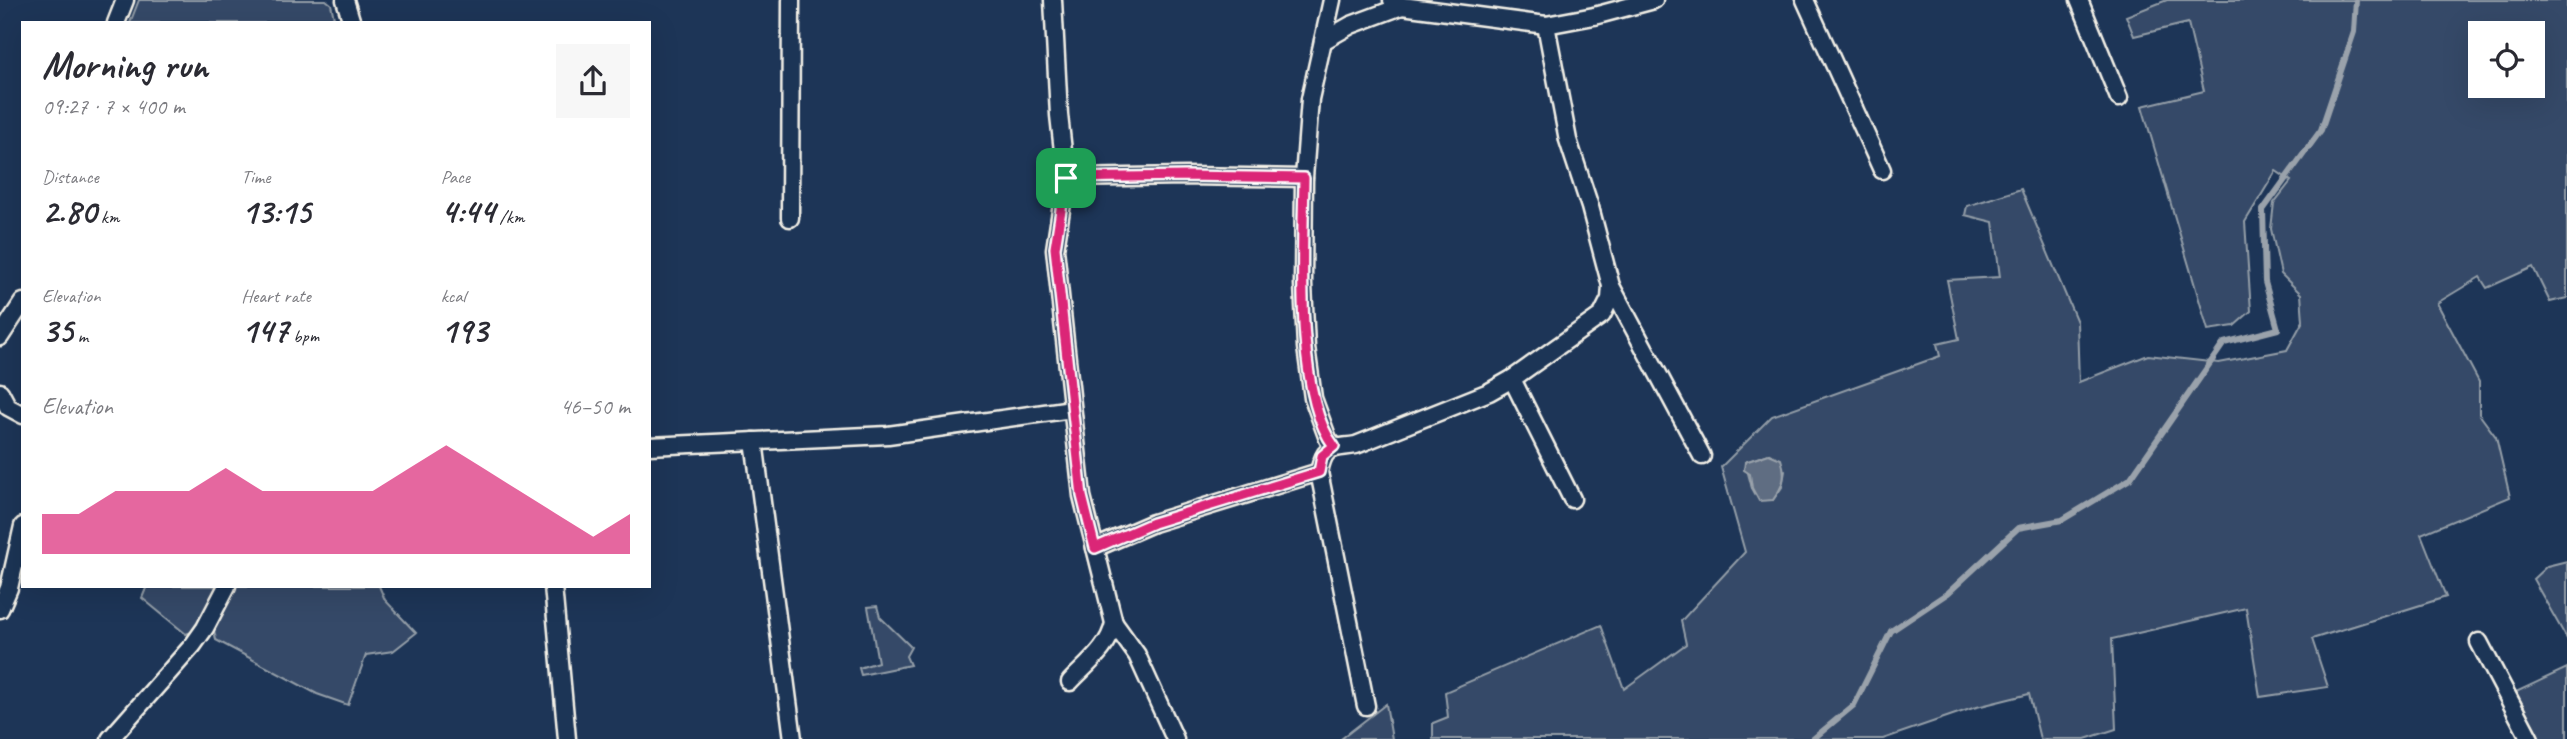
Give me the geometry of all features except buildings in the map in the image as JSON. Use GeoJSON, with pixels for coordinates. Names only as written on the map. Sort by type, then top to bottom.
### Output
{"type":"FeatureCollection","features":[{"type":"Feature","properties":{"kind":"street"},"geometry":{"type":"LineString","coordinates":[[117,21],[125,0]]}},
{"type":"Feature","properties":{"kind":"street"},"geometry":{"type":"LineString","coordinates":[[345,0],[351,21]]}},
{"type":"Feature","properties":{"kind":"street"},"geometry":{"type":"LineString","coordinates":[[790,218],[792,0]]}},
{"type":"Feature","properties":{"kind":"street"},"geometry":{"type":"LineString","coordinates":[[1053,0],[1059,115],[1066,178],[1055,248],[1082,496],[1114,623],[1113,633],[1106,643],[1070,682]]}},
{"type":"Feature","properties":{"kind":"street"},"geometry":{"type":"LineString","coordinates":[[1332,0],[1310,99],[1304,178],[1303,284],[1313,398],[1328,439],[1334,446]]}},
{"type":"Feature","properties":{"kind":"street"},"geometry":{"type":"LineString","coordinates":[[1323,41],[1397,3],[1546,25],[1654,0]]}},
{"type":"Feature","properties":{"kind":"street"},"geometry":{"type":"LineString","coordinates":[[1805,0],[1882,170]]}},
{"type":"Feature","properties":{"kind":"street"},"geometry":{"type":"LineString","coordinates":[[2079,0],[2119,98]]}},
{"type":"Feature","properties":{"kind":"street"},"geometry":{"type":"LineString","coordinates":[[1546,25],[1568,140],[1611,286],[1702,456]]}},
{"type":"Feature","properties":{"kind":"street"},"geometry":{"type":"LineString","coordinates":[[1066,178],[1304,178]]}},
{"type":"Feature","properties":{"kind":"street"},"geometry":{"type":"LineString","coordinates":[[1366,706],[1319,472],[1322,456],[1334,446],[1356,445],[1479,396],[1512,379],[1602,315],[1611,299],[1611,286]]}},
{"type":"Feature","properties":{"kind":"street"},"geometry":{"type":"LineString","coordinates":[[0,337],[12,307]]}},
{"type":"Feature","properties":{"kind":"street"},"geometry":{"type":"LineString","coordinates":[[1512,379],[1572,499]]}},
{"type":"Feature","properties":{"kind":"street"},"geometry":{"type":"LineString","coordinates":[[0,392],[8,407],[21,414]]}},
{"type":"Feature","properties":{"kind":"street"},"geometry":{"type":"LineString","coordinates":[[651,446],[888,435],[1072,409]]}},
{"type":"Feature","properties":{"kind":"street"},"geometry":{"type":"LineString","coordinates":[[754,441],[793,739]]}},
{"type":"Feature","properties":{"kind":"street"},"geometry":{"type":"LineString","coordinates":[[1095,548],[1153,523],[1319,472]]}},
{"type":"Feature","properties":{"kind":"street"},"geometry":{"type":"LineString","coordinates":[[0,609],[9,588],[21,535]]}},
{"type":"Feature","properties":{"kind":"street"},"geometry":{"type":"LineString","coordinates":[[110,739],[193,645],[226,588]]}},
{"type":"Feature","properties":{"kind":"street"},"geometry":{"type":"LineString","coordinates":[[553,588],[567,739]]}},
{"type":"Feature","properties":{"kind":"street"},"geometry":{"type":"LineString","coordinates":[[1114,623],[1138,655],[1175,739]]}},
{"type":"Feature","properties":{"kind":"street"},"geometry":{"type":"LineString","coordinates":[[2479,642],[2530,739]]}},
{"type":"Feature","properties":{"kind":"shaded area"},"geometry":{"type":"Polygon","coordinates":[[[139,0],[326,0],[331,4],[335,21],[131,21],[139,0]]]}},
{"type":"Feature","properties":{"kind":"shaded area"},"geometry":{"type":"Polygon","coordinates":[[[2167,0],[2567,0],[2567,298],[2550,302],[2533,267],[2487,288],[2480,277],[2437,303],[2479,382],[2479,414],[2496,437],[2510,497],[2421,534],[2446,597],[2312,639],[2328,687],[2260,697],[2246,608],[2112,639],[2116,729],[2085,739],[2040,739],[2029,694],[1973,708],[1883,739],[1433,739],[1433,723],[1448,717],[1445,692],[1601,625],[1624,689],[1686,644],[1681,621],[1745,552],[1721,467],[1772,416],[1940,356],[1937,344],[1959,339],[1947,280],[2000,277],[1993,222],[1965,215],[1967,206],[2021,189],[2077,322],[2079,382],[2148,355],[2219,363],[2287,350],[2303,321],[2301,294],[2281,274],[2271,229],[2274,203],[2291,181],[2276,171],[2245,222],[2251,311],[2234,326],[2208,330],[2142,106],[2204,91],[2188,23],[2134,36],[2126,16],[2167,0]],[[1769,454],[1745,462],[1752,488],[1773,500],[1782,487],[1785,471],[1769,454]]]}},
{"type":"Feature","properties":{"kind":"shaded area"},"geometry":{"type":"Polygon","coordinates":[[[1769,454],[1781,459],[1783,481],[1773,500],[1759,501],[1752,488],[1750,474],[1744,470],[1745,462],[1769,454]]]}},
{"type":"Feature","properties":{"kind":"shaded area"},"geometry":{"type":"Polygon","coordinates":[[[2567,561],[2567,639],[2533,579],[2547,566],[2567,561]]]}},
{"type":"Feature","properties":{"kind":"shaded area"},"geometry":{"type":"Polygon","coordinates":[[[146,588],[217,588],[200,629],[186,634],[142,598],[146,588]]]}},
{"type":"Feature","properties":{"kind":"shaded area"},"geometry":{"type":"Polygon","coordinates":[[[229,588],[380,588],[385,600],[416,633],[393,651],[366,655],[348,705],[317,694],[216,640],[212,620],[229,588]]]}},
{"type":"Feature","properties":{"kind":"shaded area"},"geometry":{"type":"Polygon","coordinates":[[[877,606],[880,617],[911,647],[906,656],[910,665],[861,675],[859,668],[878,662],[868,607],[877,606]]]}},
{"type":"Feature","properties":{"kind":"shaded area"},"geometry":{"type":"Polygon","coordinates":[[[2567,668],[2567,739],[2539,739],[2516,692],[2567,668]]]}},
{"type":"Feature","properties":{"kind":"shaded area"},"geometry":{"type":"Polygon","coordinates":[[[1386,704],[1392,739],[1341,739],[1386,704]]]}},
{"type":"Feature","properties":{"kind":"waterway"},"geometry":{"type":"LineString","coordinates":[[1813,739],[1854,705],[1891,631],[1948,593],[2018,528],[2062,520],[2130,479],[2224,343],[2278,329],[2265,282],[2263,210],[2321,130],[2354,32],[2356,0]]}},
{"type":"Feature","properties":{"kind":"route"},"geometry":{"type":"LineString","coordinates":[[1066,178],[1304,178],[1303,284],[1309,375],[1322,425],[1334,446],[1322,456],[1319,472],[1153,523],[1095,548],[1082,496],[1055,248],[1066,178]]}}]}
